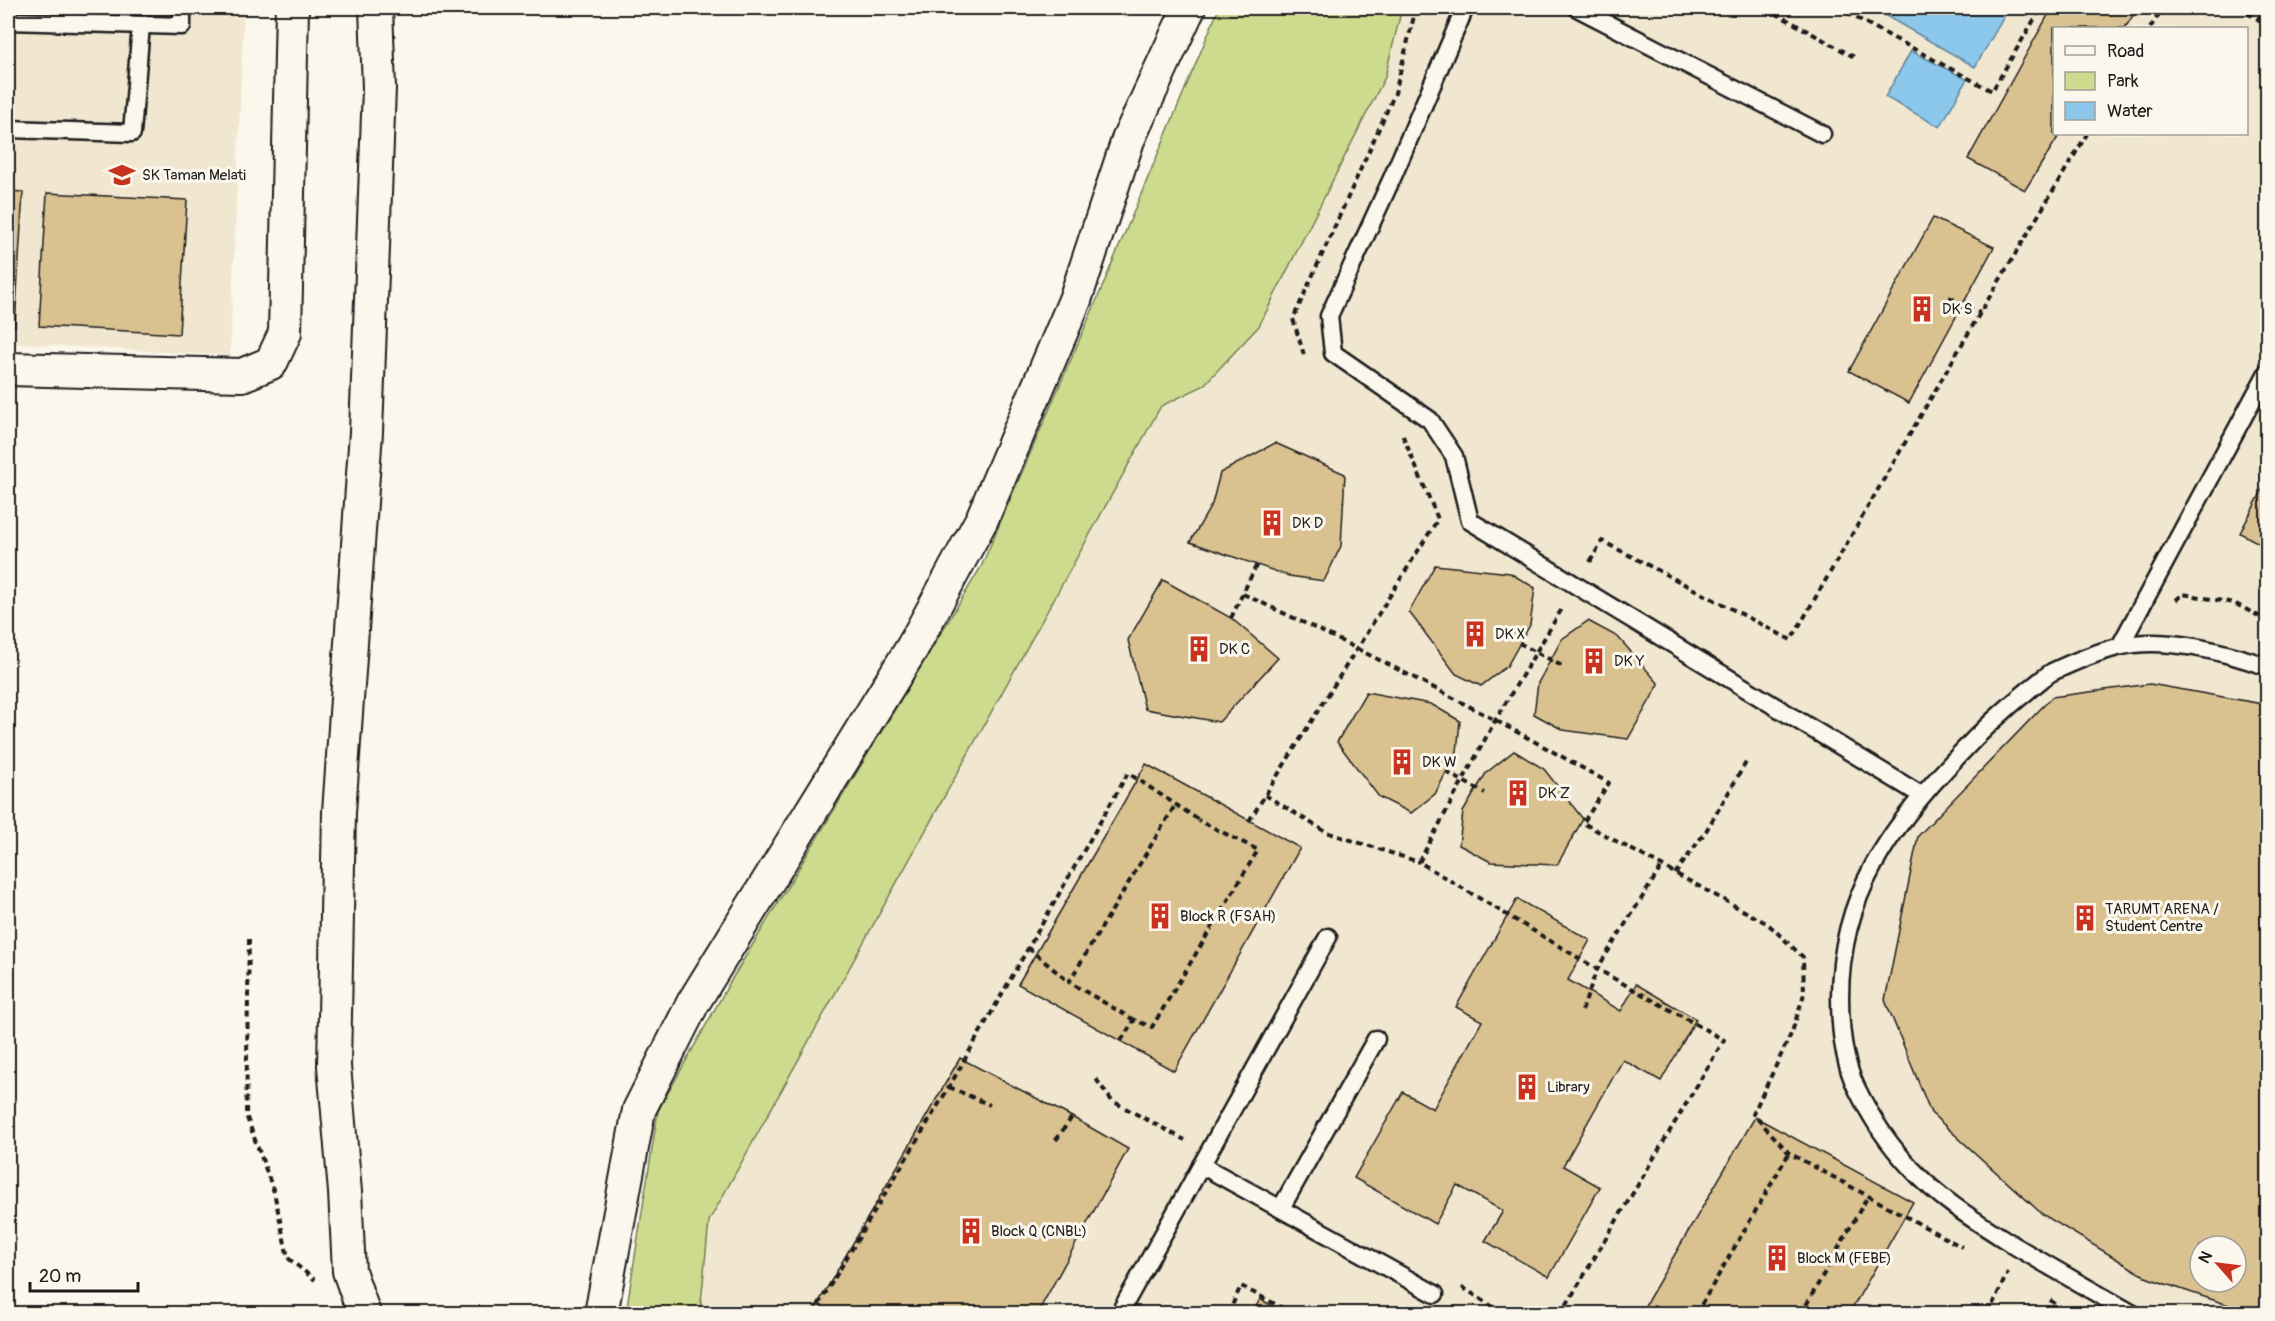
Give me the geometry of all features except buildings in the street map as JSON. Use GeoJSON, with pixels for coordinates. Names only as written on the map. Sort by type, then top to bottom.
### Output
{"type":"FeatureCollection","features":[{"type":"Feature","properties":{"kind":"street"},"geometry":{"type":"LineString","coordinates":[[8,369],[242,375],[271,363],[285,333],[292,8]]}},
{"type":"Feature","properties":{"kind":"street"},"geometry":{"type":"LineString","coordinates":[[364,1314],[349,1271],[334,1065],[339,812],[366,432],[378,88],[376,8]]}},
{"type":"Feature","properties":{"kind":"street"},"geometry":{"type":"LineString","coordinates":[[601,1314],[639,1110],[693,1003],[912,648],[982,519],[1076,300],[1128,140],[1190,8]]}},
{"type":"Feature","properties":{"kind":"lane"},"geometry":{"type":"LineString","coordinates":[[8,21],[182,26],[182,8]]}},
{"type":"Feature","properties":{"kind":"lane"},"geometry":{"type":"LineString","coordinates":[[1465,8],[1393,176],[1329,316],[1333,353],[1430,420],[1454,456],[1470,521],[1921,795]]}},
{"type":"Feature","properties":{"kind":"lane"},"geometry":{"type":"LineString","coordinates":[[1577,8],[1822,134]]}},
{"type":"Feature","properties":{"kind":"lane"},"geometry":{"type":"LineString","coordinates":[[8,129],[132,133],[141,25]]}},
{"type":"Feature","properties":{"kind":"lane"},"geometry":{"type":"LineString","coordinates":[[2120,646],[2268,371]]}},
{"type":"Feature","properties":{"kind":"lane"},"geometry":{"type":"LineString","coordinates":[[2133,1314],[2013,1244],[1942,1198],[1903,1158],[1881,1130],[1855,1085],[1844,1048],[1840,1015],[1840,978],[1844,947],[1857,898],[1867,877],[1883,846],[1921,795],[1979,734],[2051,673],[2120,646],[2167,643],[2208,649],[2268,667]]}},
{"type":"Feature","properties":{"kind":"lane"},"geometry":{"type":"LineString","coordinates":[[1119,1314],[1328,937]]}},
{"type":"Feature","properties":{"kind":"lane"},"geometry":{"type":"LineString","coordinates":[[1281,1208],[1376,1039]]}},
{"type":"Feature","properties":{"kind":"lane"},"geometry":{"type":"LineString","coordinates":[[1205,1157],[1281,1208],[1435,1294]]}},
{"type":"Feature","properties":{"kind":"path"},"geometry":{"type":"LineString","coordinates":[[1305,360],[1293,319],[1395,93],[1416,8]]}},
{"type":"Feature","properties":{"kind":"path"},"geometry":{"type":"LineString","coordinates":[[1766,8],[1856,58]]}},
{"type":"Feature","properties":{"kind":"path"},"geometry":{"type":"LineString","coordinates":[[1838,8],[1992,91],[2041,8]]}},
{"type":"Feature","properties":{"kind":"path"},"geometry":{"type":"LineString","coordinates":[[2151,27],[2163,8]]}},
{"type":"Feature","properties":{"kind":"path"},"geometry":{"type":"LineString","coordinates":[[2208,8],[2214,10],[2216,8]]}},
{"type":"Feature","properties":{"kind":"path"},"geometry":{"type":"LineString","coordinates":[[2238,8],[2268,25]]}},
{"type":"Feature","properties":{"kind":"path"},"geometry":{"type":"LineString","coordinates":[[2258,19],[2265,8]]}},
{"type":"Feature","properties":{"kind":"path"},"geometry":{"type":"LineString","coordinates":[[1419,862],[1496,719],[1602,541],[1791,640],[1980,313],[2086,135]]}},
{"type":"Feature","properties":{"kind":"path"},"geometry":{"type":"LineString","coordinates":[[1949,297],[1980,313]]}},
{"type":"Feature","properties":{"kind":"path"},"geometry":{"type":"LineString","coordinates":[[1249,822],[1438,519],[1398,424]]}},
{"type":"Feature","properties":{"kind":"path"},"geometry":{"type":"LineString","coordinates":[[1231,618],[1257,564]]}},
{"type":"Feature","properties":{"kind":"path"},"geometry":{"type":"LineString","coordinates":[[1244,594],[1358,647],[1496,719],[1609,783],[1583,823],[1768,924],[1803,957],[1804,994],[1792,1032],[1753,1114],[1789,1153],[1968,1250]]}},
{"type":"Feature","properties":{"kind":"path"},"geometry":{"type":"LineString","coordinates":[[2174,602],[2183,594],[2234,603],[2268,621]]}},
{"type":"Feature","properties":{"kind":"path"},"geometry":{"type":"LineString","coordinates":[[1519,643],[1562,666]]}},
{"type":"Feature","properties":{"kind":"path"},"geometry":{"type":"LineString","coordinates":[[1675,874],[1706,831],[1748,759]]}},
{"type":"Feature","properties":{"kind":"path"},"geometry":{"type":"LineString","coordinates":[[1446,772],[1485,793]]}},
{"type":"Feature","properties":{"kind":"path"},"geometry":{"type":"LineString","coordinates":[[813,1314],[949,1087],[1128,773],[1199,820]]}},
{"type":"Feature","properties":{"kind":"path"},"geometry":{"type":"LineString","coordinates":[[1265,795],[1326,832],[1419,862],[1597,969],[1724,1040],[1561,1314]]}},
{"type":"Feature","properties":{"kind":"path"},"geometry":{"type":"LineString","coordinates":[[1028,948],[1070,982],[1134,1020],[1152,1027],[1258,850],[1174,807],[1070,982]]}},
{"type":"Feature","properties":{"kind":"path"},"geometry":{"type":"LineString","coordinates":[[1582,1011],[1597,969],[1662,866]]}},
{"type":"Feature","properties":{"kind":"path"},"geometry":{"type":"LineString","coordinates":[[249,939],[246,1115],[274,1192],[288,1258],[322,1286]]}},
{"type":"Feature","properties":{"kind":"path"},"geometry":{"type":"LineString","coordinates":[[1121,1041],[1134,1020]]}},
{"type":"Feature","properties":{"kind":"path"},"geometry":{"type":"LineString","coordinates":[[1096,1079],[1112,1101],[1175,1136],[1205,1157]]}},
{"type":"Feature","properties":{"kind":"path"},"geometry":{"type":"LineString","coordinates":[[949,1087],[990,1105]]}},
{"type":"Feature","properties":{"kind":"path"},"geometry":{"type":"LineString","coordinates":[[1056,1140],[1072,1117]]}},
{"type":"Feature","properties":{"kind":"path"},"geometry":{"type":"LineString","coordinates":[[1696,1314],[1789,1153]]}},
{"type":"Feature","properties":{"kind":"path"},"geometry":{"type":"LineString","coordinates":[[1801,1314],[1868,1196]]}},
{"type":"Feature","properties":{"kind":"path"},"geometry":{"type":"LineString","coordinates":[[1988,1314],[2008,1272],[1998,1267]]}},
{"type":"Feature","properties":{"kind":"path"},"geometry":{"type":"LineString","coordinates":[[1435,1294],[1441,1274],[1504,1314]]}},
{"type":"Feature","properties":{"kind":"path"},"geometry":{"type":"LineString","coordinates":[[1228,1314],[1241,1286],[1294,1314]]}},
{"type":"Feature","properties":{"kind":"shaded area","name":"SK Taman Melati"},"geometry":{"type":"Polygon","coordinates":[[[8,8],[244,8],[230,356],[8,343],[8,8]]]}},
{"type":"Feature","properties":{"kind":"shaded area"},"geometry":{"type":"Polygon","coordinates":[[[1375,8],[2267,8],[2267,1313],[697,1314],[709,1221],[1375,8]]]}},
{"type":"Feature","properties":{"kind":"green space"},"geometry":{"type":"Polygon","coordinates":[[[1219,8],[1402,8],[1385,77],[1259,326],[1203,386],[1161,406],[709,1221],[700,1313],[626,1313],[658,1111],[730,982],[981,567],[1098,297],[1219,8]]]}},
{"type":"Feature","properties":{"kind":"water"},"geometry":{"type":"Polygon","coordinates":[[[1872,8],[2009,8],[1975,67],[1872,8]]]}},
{"type":"Feature","properties":{"kind":"water"},"geometry":{"type":"Polygon","coordinates":[[[1911,51],[1967,79],[1940,127],[1885,97],[1911,51]]]}},
{"type":"Feature","properties":{"kind":"place","name":"SK Taman Melati"},"geometry":{"type":"Point","coordinates":[122,175]}},
{"type":"Feature","properties":{"kind":"place","name":"DK S"},"geometry":{"type":"Point","coordinates":[1922,309]}},
{"type":"Feature","properties":{"kind":"place","name":"DK D"},"geometry":{"type":"Point","coordinates":[1272,523]}},
{"type":"Feature","properties":{"kind":"place","name":"DK X"},"geometry":{"type":"Point","coordinates":[1475,634]}},
{"type":"Feature","properties":{"kind":"place","name":"DK C"},"geometry":{"type":"Point","coordinates":[1199,649]}},
{"type":"Feature","properties":{"kind":"place","name":"DK Y"},"geometry":{"type":"Point","coordinates":[1594,661]}},
{"type":"Feature","properties":{"kind":"place","name":"DK W"},"geometry":{"type":"Point","coordinates":[1402,762]}},
{"type":"Feature","properties":{"kind":"place","name":"DK Z"},"geometry":{"type":"Point","coordinates":[1518,793]}},
{"type":"Feature","properties":{"kind":"place","name":"Block R (FSAH)"},"geometry":{"type":"Point","coordinates":[1160,916]}},
{"type":"Feature","properties":{"kind":"place","name":"TARUMT ARENA / Student Centre"},"geometry":{"type":"Point","coordinates":[2085,918]}},
{"type":"Feature","properties":{"kind":"place","name":"Library"},"geometry":{"type":"Point","coordinates":[1527,1087]}},
{"type":"Feature","properties":{"kind":"place","name":"Block Q (CNBL)"},"geometry":{"type":"Point","coordinates":[971,1231]}},
{"type":"Feature","properties":{"kind":"place","name":"Block M (FEBE)"},"geometry":{"type":"Point","coordinates":[1777,1258]}}]}
